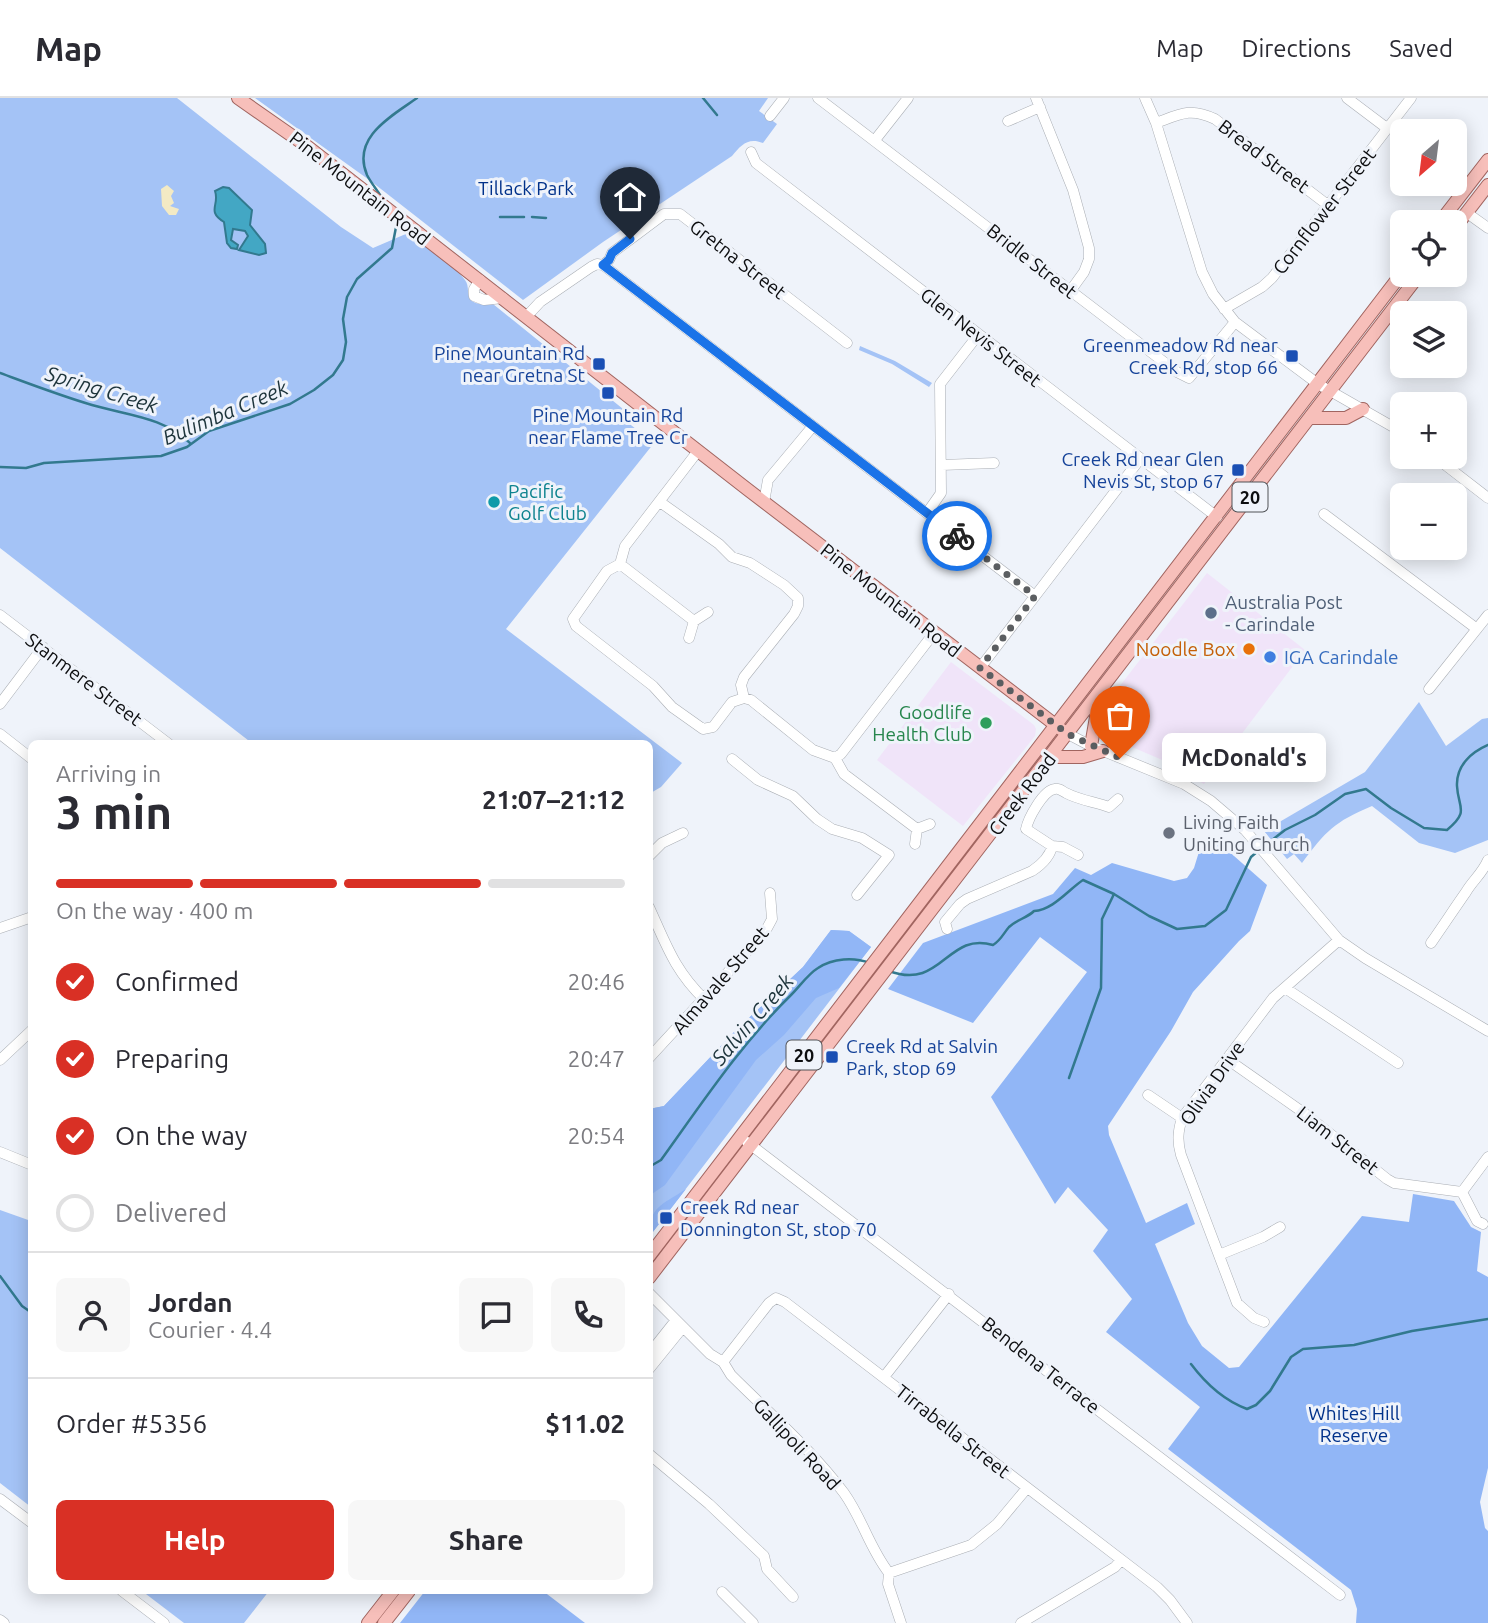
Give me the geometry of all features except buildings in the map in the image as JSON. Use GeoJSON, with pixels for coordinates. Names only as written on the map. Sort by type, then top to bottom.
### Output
{"type":"FeatureCollection","features":[{"type":"Feature","properties":{"kind":"main road","name":"Pine Mountain Road"},"geometry":{"type":"LineString","coordinates":[[238,98],[308,147],[527,316],[575,357],[1068,734]]}},
{"type":"Feature","properties":{"kind":"main road"},"geometry":{"type":"LineString","coordinates":[[1449,210],[1488,160]]}},
{"type":"Feature","properties":{"kind":"main road"},"geometry":{"type":"LineString","coordinates":[[1467,213],[1488,185]]}},
{"type":"Feature","properties":{"kind":"main road","name":"Creek Road"},"geometry":{"type":"LineString","coordinates":[[653,1250],[1391,287]]}},
{"type":"Feature","properties":{"kind":"main road","name":"Creek Road"},"geometry":{"type":"LineString","coordinates":[[653,1273],[1410,287]]}},
{"type":"Feature","properties":{"kind":"main road"},"geometry":{"type":"LineString","coordinates":[[1311,418],[1346,418],[1363,409]]}},
{"type":"Feature","properties":{"kind":"main road"},"geometry":{"type":"LineString","coordinates":[[1091,746],[1096,717],[1095,699]]}},
{"type":"Feature","properties":{"kind":"main road"},"geometry":{"type":"LineString","coordinates":[[1050,757],[1083,757],[1104,751]]}},
{"type":"Feature","properties":{"kind":"main road"},"geometry":{"type":"LineString","coordinates":[[368,1623],[391,1594]]}},
{"type":"Feature","properties":{"kind":"main road"},"geometry":{"type":"LineString","coordinates":[[384,1623],[407,1594]]}},
{"type":"Feature","properties":{"kind":"street"},"geometry":{"type":"LineString","coordinates":[[770,116],[784,98]]}},
{"type":"Feature","properties":{"kind":"street","name":"Bridle Street"},"geometry":{"type":"LineString","coordinates":[[818,98],[1177,372],[1189,378],[1235,322]]}},
{"type":"Feature","properties":{"kind":"street"},"geometry":{"type":"LineString","coordinates":[[875,141],[908,98]]}},
{"type":"Feature","properties":{"kind":"street"},"geometry":{"type":"LineString","coordinates":[[1145,98],[1156,123],[1202,272],[1213,295],[1235,322],[1318,384],[1390,425]]}},
{"type":"Feature","properties":{"kind":"street"},"geometry":{"type":"LineString","coordinates":[[1347,98],[1388,129]]}},
{"type":"Feature","properties":{"kind":"street","name":"Cornflower Street"},"geometry":{"type":"LineString","coordinates":[[1224,309],[1262,287],[1329,206],[1411,98]]}},
{"type":"Feature","properties":{"kind":"street"},"geometry":{"type":"LineString","coordinates":[[1008,121],[1038,102],[1073,190],[1089,248],[1089,260],[1071,290]]}},
{"type":"Feature","properties":{"kind":"street","name":"Bread Street"},"geometry":{"type":"LineString","coordinates":[[1156,123],[1188,111],[1203,113],[1215,119],[1329,206]]}},
{"type":"Feature","properties":{"kind":"street","name":"Glen Nevis Street"},"geometry":{"type":"LineString","coordinates":[[751,152],[756,163],[1217,517]]}},
{"type":"Feature","properties":{"kind":"street"},"geometry":{"type":"LineString","coordinates":[[1467,213],[1488,228]]}},
{"type":"Feature","properties":{"kind":"street","name":"Gretna Street"},"geometry":{"type":"LineString","coordinates":[[527,316],[540,302],[570,281],[597,264],[603,265],[612,253],[664,214],[680,214],[846,343]]}},
{"type":"Feature","properties":{"kind":"street"},"geometry":{"type":"LineString","coordinates":[[603,265],[1035,596]]}},
{"type":"Feature","properties":{"kind":"street"},"geometry":{"type":"LineString","coordinates":[[927,513],[942,493],[940,384],[978,335]]}},
{"type":"Feature","properties":{"kind":"street"},"geometry":{"type":"LineString","coordinates":[[747,489],[768,480],[813,426]]}},
{"type":"Feature","properties":{"kind":"street"},"geometry":{"type":"LineString","coordinates":[[698,452],[625,546],[620,564],[607,571],[576,612],[573,619],[576,626],[653,686],[672,707],[703,729],[713,727],[732,702],[744,698],[751,700],[813,750],[835,758],[844,774],[917,829]]}},
{"type":"Feature","properties":{"kind":"street"},"geometry":{"type":"LineString","coordinates":[[980,668],[1140,458]]}},
{"type":"Feature","properties":{"kind":"street"},"geometry":{"type":"LineString","coordinates":[[942,465],[994,463]]}},
{"type":"Feature","properties":{"kind":"street"},"geometry":{"type":"LineString","coordinates":[[1451,469],[1488,498]]}},
{"type":"Feature","properties":{"kind":"street"},"geometry":{"type":"LineString","coordinates":[[764,502],[768,480]]}},
{"type":"Feature","properties":{"kind":"street"},"geometry":{"type":"LineString","coordinates":[[660,502],[719,544],[732,557],[750,564],[784,585],[798,598],[794,614],[744,677],[741,685],[744,698]]}},
{"type":"Feature","properties":{"kind":"street"},"geometry":{"type":"LineString","coordinates":[[1324,514],[1477,629]]}},
{"type":"Feature","properties":{"kind":"street"},"geometry":{"type":"LineString","coordinates":[[620,564],[694,621]]}},
{"type":"Feature","properties":{"kind":"street"},"geometry":{"type":"LineString","coordinates":[[689,638],[694,621],[708,612]]}},
{"type":"Feature","properties":{"kind":"street","name":"Stanmere Street"},"geometry":{"type":"LineString","coordinates":[[0,615],[164,740]]}},
{"type":"Feature","properties":{"kind":"street"},"geometry":{"type":"LineString","coordinates":[[1429,689],[1488,615]]}},
{"type":"Feature","properties":{"kind":"street"},"geometry":{"type":"LineString","coordinates":[[835,758],[841,754],[934,633]]}},
{"type":"Feature","properties":{"kind":"street"},"geometry":{"type":"LineString","coordinates":[[0,704],[43,648]]}},
{"type":"Feature","properties":{"kind":"street"},"geometry":{"type":"LineString","coordinates":[[0,734],[28,756]]}},
{"type":"Feature","properties":{"kind":"street","name":"Pine Mountain Road"},"geometry":{"type":"LineString","coordinates":[[1068,734],[1184,784],[1211,801],[1245,830],[1339,940],[1488,1031]]}},
{"type":"Feature","properties":{"kind":"street"},"geometry":{"type":"LineString","coordinates":[[732,759],[751,776],[793,796],[832,829],[862,838],[889,855],[858,895]]}},
{"type":"Feature","properties":{"kind":"street"},"geometry":{"type":"LineString","coordinates":[[1078,855],[1063,847],[1052,846],[1026,829],[1031,815],[1054,789],[1109,807],[1118,799]]}},
{"type":"Feature","properties":{"kind":"street"},"geometry":{"type":"LineString","coordinates":[[917,829],[930,824]]}},
{"type":"Feature","properties":{"kind":"street"},"geometry":{"type":"LineString","coordinates":[[915,844],[917,829]]}},
{"type":"Feature","properties":{"kind":"street"},"geometry":{"type":"LineString","coordinates":[[653,852],[662,843],[683,833]]}},
{"type":"Feature","properties":{"kind":"street"},"geometry":{"type":"LineString","coordinates":[[947,929],[946,922],[960,904],[1032,871],[1041,865],[1052,846]]}},
{"type":"Feature","properties":{"kind":"street"},"geometry":{"type":"LineString","coordinates":[[1431,943],[1461,903],[1466,891],[1483,873],[1488,860]]}},
{"type":"Feature","properties":{"kind":"street","name":"Almavale Street"},"geometry":{"type":"LineString","coordinates":[[653,1054],[765,932],[772,919],[770,893]]}},
{"type":"Feature","properties":{"kind":"street"},"geometry":{"type":"LineString","coordinates":[[653,915],[685,981],[705,1000]]}},
{"type":"Feature","properties":{"kind":"street"},"geometry":{"type":"LineString","coordinates":[[0,928],[28,918]]}},
{"type":"Feature","properties":{"kind":"street","name":"Olivia Drive"},"geometry":{"type":"LineString","coordinates":[[1265,1322],[1254,1318],[1237,1303],[1177,1143],[1182,1118],[1273,998],[1339,940]]}},
{"type":"Feature","properties":{"kind":"street"},"geometry":{"type":"LineString","coordinates":[[1285,988],[1398,1063]]}},
{"type":"Feature","properties":{"kind":"street"},"geometry":{"type":"LineString","coordinates":[[0,1060],[28,1034]]}},
{"type":"Feature","properties":{"kind":"street","name":"Liam Street"},"geometry":{"type":"LineString","coordinates":[[1227,1059],[1304,1113],[1394,1183],[1462,1192]]}},
{"type":"Feature","properties":{"kind":"street"},"geometry":{"type":"LineString","coordinates":[[1148,1095],[1182,1118]]}},
{"type":"Feature","properties":{"kind":"street","name":"Bendena Terrace"},"geometry":{"type":"LineString","coordinates":[[741,1137],[1340,1595]]}},
{"type":"Feature","properties":{"kind":"street"},"geometry":{"type":"LineString","coordinates":[[0,1152],[28,1163]]}},
{"type":"Feature","properties":{"kind":"street"},"geometry":{"type":"LineString","coordinates":[[1483,1224],[1477,1221],[1462,1192],[1488,1157]]}},
{"type":"Feature","properties":{"kind":"street"},"geometry":{"type":"LineString","coordinates":[[1219,1255],[1264,1237],[1280,1227]]}},
{"type":"Feature","properties":{"kind":"street"},"geometry":{"type":"LineString","coordinates":[[884,1377],[949,1294]]}},
{"type":"Feature","properties":{"kind":"street","name":"Gallipoli Road"},"geometry":{"type":"LineString","coordinates":[[653,1297],[710,1354],[723,1362],[731,1375],[827,1472],[845,1495],[858,1515],[879,1562],[889,1573],[888,1584],[901,1623]]}},
{"type":"Feature","properties":{"kind":"street","name":"Tirrabella Street"},"geometry":{"type":"LineString","coordinates":[[723,1362],[769,1303],[776,1298],[785,1302],[1164,1594],[1187,1623]]}},
{"type":"Feature","properties":{"kind":"street"},"geometry":{"type":"LineString","coordinates":[[653,1350],[679,1324]]}},
{"type":"Feature","properties":{"kind":"street"},"geometry":{"type":"LineString","coordinates":[[653,1363],[679,1324]]}},
{"type":"Feature","properties":{"kind":"street"},"geometry":{"type":"LineString","coordinates":[[653,1457],[709,1503],[764,1556],[767,1569],[793,1597]]}},
{"type":"Feature","properties":{"kind":"street"},"geometry":{"type":"LineString","coordinates":[[889,1573],[971,1545],[997,1524],[1027,1488]]}},
{"type":"Feature","properties":{"kind":"street"},"geometry":{"type":"LineString","coordinates":[[0,1499],[28,1519]]}},
{"type":"Feature","properties":{"kind":"street"},"geometry":{"type":"LineString","coordinates":[[1021,1623],[1115,1567],[1121,1560]]}},
{"type":"Feature","properties":{"kind":"street"},"geometry":{"type":"LineString","coordinates":[[722,1592],[753,1623]]}},
{"type":"Feature","properties":{"kind":"street"},"geometry":{"type":"LineString","coordinates":[[126,1594],[164,1623]]}},
{"type":"Feature","properties":{"kind":"shaded area"},"geometry":{"type":"Polygon","coordinates":[[[223,187],[229,188],[252,210],[250,225],[265,244],[266,253],[259,255],[239,250],[248,236],[245,231],[233,229],[231,240],[238,245],[237,249],[231,248],[227,243],[224,222],[215,211],[215,191],[223,187]]]}},
{"type":"Feature","properties":{"kind":"shaded area"},"geometry":{"type":"Polygon","coordinates":[[[1207,573],[1305,650],[1204,784],[1160,759],[1113,739],[1102,725],[1109,700],[1207,573]]]}},
{"type":"Feature","properties":{"kind":"shaded area"},"geometry":{"type":"Polygon","coordinates":[[[951,662],[1036,729],[1035,736],[963,826],[877,760],[951,662]]]}},
{"type":"Feature","properties":{"kind":"green space","name":"Pacific Golf Club"},"geometry":{"type":"Polygon","coordinates":[[[0,98],[177,98],[341,227],[373,248],[408,233],[459,273],[466,282],[473,302],[493,304],[628,413],[627,422],[654,443],[506,629],[652,740],[248,740],[0,548],[0,98]]]}},
{"type":"Feature","properties":{"kind":"green space","name":"Tillack Park"},"geometry":{"type":"Polygon","coordinates":[[[255,98],[768,98],[759,111],[777,124],[763,143],[745,143],[732,156],[603,242],[523,300],[372,182],[255,98]]]}},
{"type":"Feature","properties":{"kind":"green space"},"geometry":{"type":"Polygon","coordinates":[[[860,346],[895,361],[932,383],[929,387],[892,364],[859,350],[860,346]]]}},
{"type":"Feature","properties":{"kind":"green space"},"geometry":{"type":"Polygon","coordinates":[[[1419,702],[1446,746],[1482,719],[1488,718],[1488,840],[1455,853],[1419,843],[1372,806],[1332,828],[1302,863],[1294,854],[1287,859],[1264,831],[1365,772],[1419,702]]]}},
{"type":"Feature","properties":{"kind":"green space","name":"Pacific Golf Club"},"geometry":{"type":"Polygon","coordinates":[[[653,741],[682,763],[661,787],[653,792],[653,741]]]}},
{"type":"Feature","properties":{"kind":"green space","name":"Whites Hill Reserve"},"geometry":{"type":"Polygon","coordinates":[[[1217,841],[1267,885],[1250,931],[1193,992],[1171,1031],[1108,1126],[1109,1135],[1146,1223],[1187,1203],[1195,1224],[1155,1244],[1188,1323],[1202,1346],[1229,1368],[1239,1367],[1362,1216],[1409,1222],[1413,1194],[1454,1201],[1471,1227],[1481,1232],[1477,1271],[1488,1277],[1488,1468],[1480,1502],[1488,1531],[1488,1623],[1356,1623],[1357,1609],[1351,1590],[1168,1449],[1200,1407],[1106,1332],[1132,1299],[1093,1251],[1108,1230],[1068,1187],[1055,1204],[991,1097],[1087,972],[1040,937],[973,1023],[888,989],[923,943],[1053,894],[1075,868],[1091,875],[1112,863],[1174,881],[1187,878],[1194,868],[1202,842],[1217,841]]]}},
{"type":"Feature","properties":{"kind":"green space"},"geometry":{"type":"Polygon","coordinates":[[[831,930],[849,931],[871,947],[653,1232],[653,1108],[664,1106],[736,1030],[803,967],[831,930]]]}},
{"type":"Feature","properties":{"kind":"green space"},"geometry":{"type":"Polygon","coordinates":[[[831,930],[849,931],[871,947],[839,988],[816,998],[784,1035],[756,1060],[665,1185],[653,1193],[653,1108],[664,1106],[736,1030],[803,967],[831,930]]]}},
{"type":"Feature","properties":{"kind":"green space"},"geometry":{"type":"Polygon","coordinates":[[[686,1189],[653,1232],[653,1214],[664,1203],[686,1189]]]}},
{"type":"Feature","properties":{"kind":"green space"},"geometry":{"type":"Polygon","coordinates":[[[0,1210],[28,1220],[28,1505],[0,1483],[0,1210]]]}},
{"type":"Feature","properties":{"kind":"green space"},"geometry":{"type":"Polygon","coordinates":[[[146,1594],[267,1594],[244,1623],[184,1623],[146,1594]]]}},
{"type":"Feature","properties":{"kind":"green space"},"geometry":{"type":"Polygon","coordinates":[[[423,1594],[547,1594],[585,1623],[400,1623],[423,1594]]]}},
{"type":"Feature","properties":{"kind":"sand"},"geometry":{"type":"Polygon","coordinates":[[[167,185],[174,191],[171,196],[174,203],[170,206],[179,209],[176,215],[169,215],[162,206],[161,189],[167,185]]]}},
{"type":"Feature","properties":{"kind":"waterway","name":"Bulimba Creek"},"geometry":{"type":"LineString","coordinates":[[382,198],[367,175],[365,149],[369,139],[386,120],[417,98]]}},
{"type":"Feature","properties":{"kind":"waterway"},"geometry":{"type":"LineString","coordinates":[[703,98],[717,115]]}},
{"type":"Feature","properties":{"kind":"waterway"},"geometry":{"type":"LineString","coordinates":[[500,217],[524,217]]}},
{"type":"Feature","properties":{"kind":"waterway"},"geometry":{"type":"LineString","coordinates":[[532,217],[546,218]]}},
{"type":"Feature","properties":{"kind":"waterway","name":"Bulimba Creek"},"geometry":{"type":"LineString","coordinates":[[0,467],[26,468],[44,463],[161,456],[187,447],[209,431],[290,404],[314,390],[333,375],[343,360],[346,342],[343,319],[347,297],[357,279],[392,248],[397,222]]}},
{"type":"Feature","properties":{"kind":"waterway","name":"Spring Creek"},"geometry":{"type":"LineString","coordinates":[[0,373],[80,401],[157,422],[181,435],[191,444]]}},
{"type":"Feature","properties":{"kind":"waterway","name":"Salvin Creek"},"geometry":{"type":"LineString","coordinates":[[1263,847],[1285,830],[1315,815],[1345,794],[1366,789],[1424,828],[1447,830],[1461,814],[1457,786],[1459,772],[1476,751],[1488,745]]}},
{"type":"Feature","properties":{"kind":"waterway","name":"Salvin Creek"},"geometry":{"type":"LineString","coordinates":[[889,971],[907,975],[921,973],[965,946],[977,943],[993,945],[1009,927],[1034,911],[1048,907],[1083,880],[1177,929],[1205,926],[1226,910],[1251,857],[1258,851]]}},
{"type":"Feature","properties":{"kind":"waterway"},"geometry":{"type":"LineString","coordinates":[[1069,1078],[1101,988],[1102,919],[1114,894]]}},
{"type":"Feature","properties":{"kind":"waterway","name":"Salvin Creek"},"geometry":{"type":"LineString","coordinates":[[653,1165],[661,1160],[739,1054],[811,973],[837,960],[850,959],[870,963]]}},
{"type":"Feature","properties":{"kind":"waterway","name":"Salvin Creek"},"geometry":{"type":"LineString","coordinates":[[0,1276],[28,1310]]}},
{"type":"Feature","properties":{"kind":"waterway"},"geometry":{"type":"LineString","coordinates":[[1191,1364],[1216,1391],[1247,1409],[1256,1405],[1270,1391],[1291,1357],[1303,1349],[1354,1345],[1412,1331],[1488,1319]]}},
{"type":"Feature","properties":{"kind":"way so far"},"geometry":{"type":"LineString","coordinates":[[957,536],[1035,596],[980,668],[1068,734],[1120,758]]}},
{"type":"Feature","properties":{"kind":"place","name":"Greenmeadow Rd near Creek Rd, stop 66"},"geometry":{"type":"Point","coordinates":[1292,356]}},
{"type":"Feature","properties":{"kind":"place","name":"Pine Mountain Rd near Gretna St"},"geometry":{"type":"Point","coordinates":[599,364]}},
{"type":"Feature","properties":{"kind":"place","name":"Pine Mountain Rd near Flame Tree Cr"},"geometry":{"type":"Point","coordinates":[608,393]}},
{"type":"Feature","properties":{"kind":"place","name":"Creek Rd near Glen Nevis St, stop 67"},"geometry":{"type":"Point","coordinates":[1238,470]}},
{"type":"Feature","properties":{"kind":"place","name":"Pacific Golf Club"},"geometry":{"type":"Point","coordinates":[494,502]}},
{"type":"Feature","properties":{"kind":"place","name":"Australia Post - Carindale"},"geometry":{"type":"Point","coordinates":[1211,613]}},
{"type":"Feature","properties":{"kind":"place","name":"Noodle Box"},"geometry":{"type":"Point","coordinates":[1249,649]}},
{"type":"Feature","properties":{"kind":"place","name":"IGA Carindale"},"geometry":{"type":"Point","coordinates":[1270,657]}},
{"type":"Feature","properties":{"kind":"place","name":"Goodlife Health Club"},"geometry":{"type":"Point","coordinates":[986,723]}},
{"type":"Feature","properties":{"kind":"place","name":"McDonald's"},"geometry":{"type":"Point","coordinates":[1120,758]}},
{"type":"Feature","properties":{"kind":"place","name":"Living Faith Uniting Church"},"geometry":{"type":"Point","coordinates":[1169,833]}},
{"type":"Feature","properties":{"kind":"place","name":"Creek Rd at Salvin Park, stop 69"},"geometry":{"type":"Point","coordinates":[832,1057]}},
{"type":"Feature","properties":{"kind":"place","name":"Creek Rd near Donnington St, stop 70"},"geometry":{"type":"Point","coordinates":[666,1218]}},
{"type":"Feature","properties":{"kind":"route"},"geometry":{"type":"LineString","coordinates":[[630,239],[612,253],[603,265],[957,536]]}}]}
